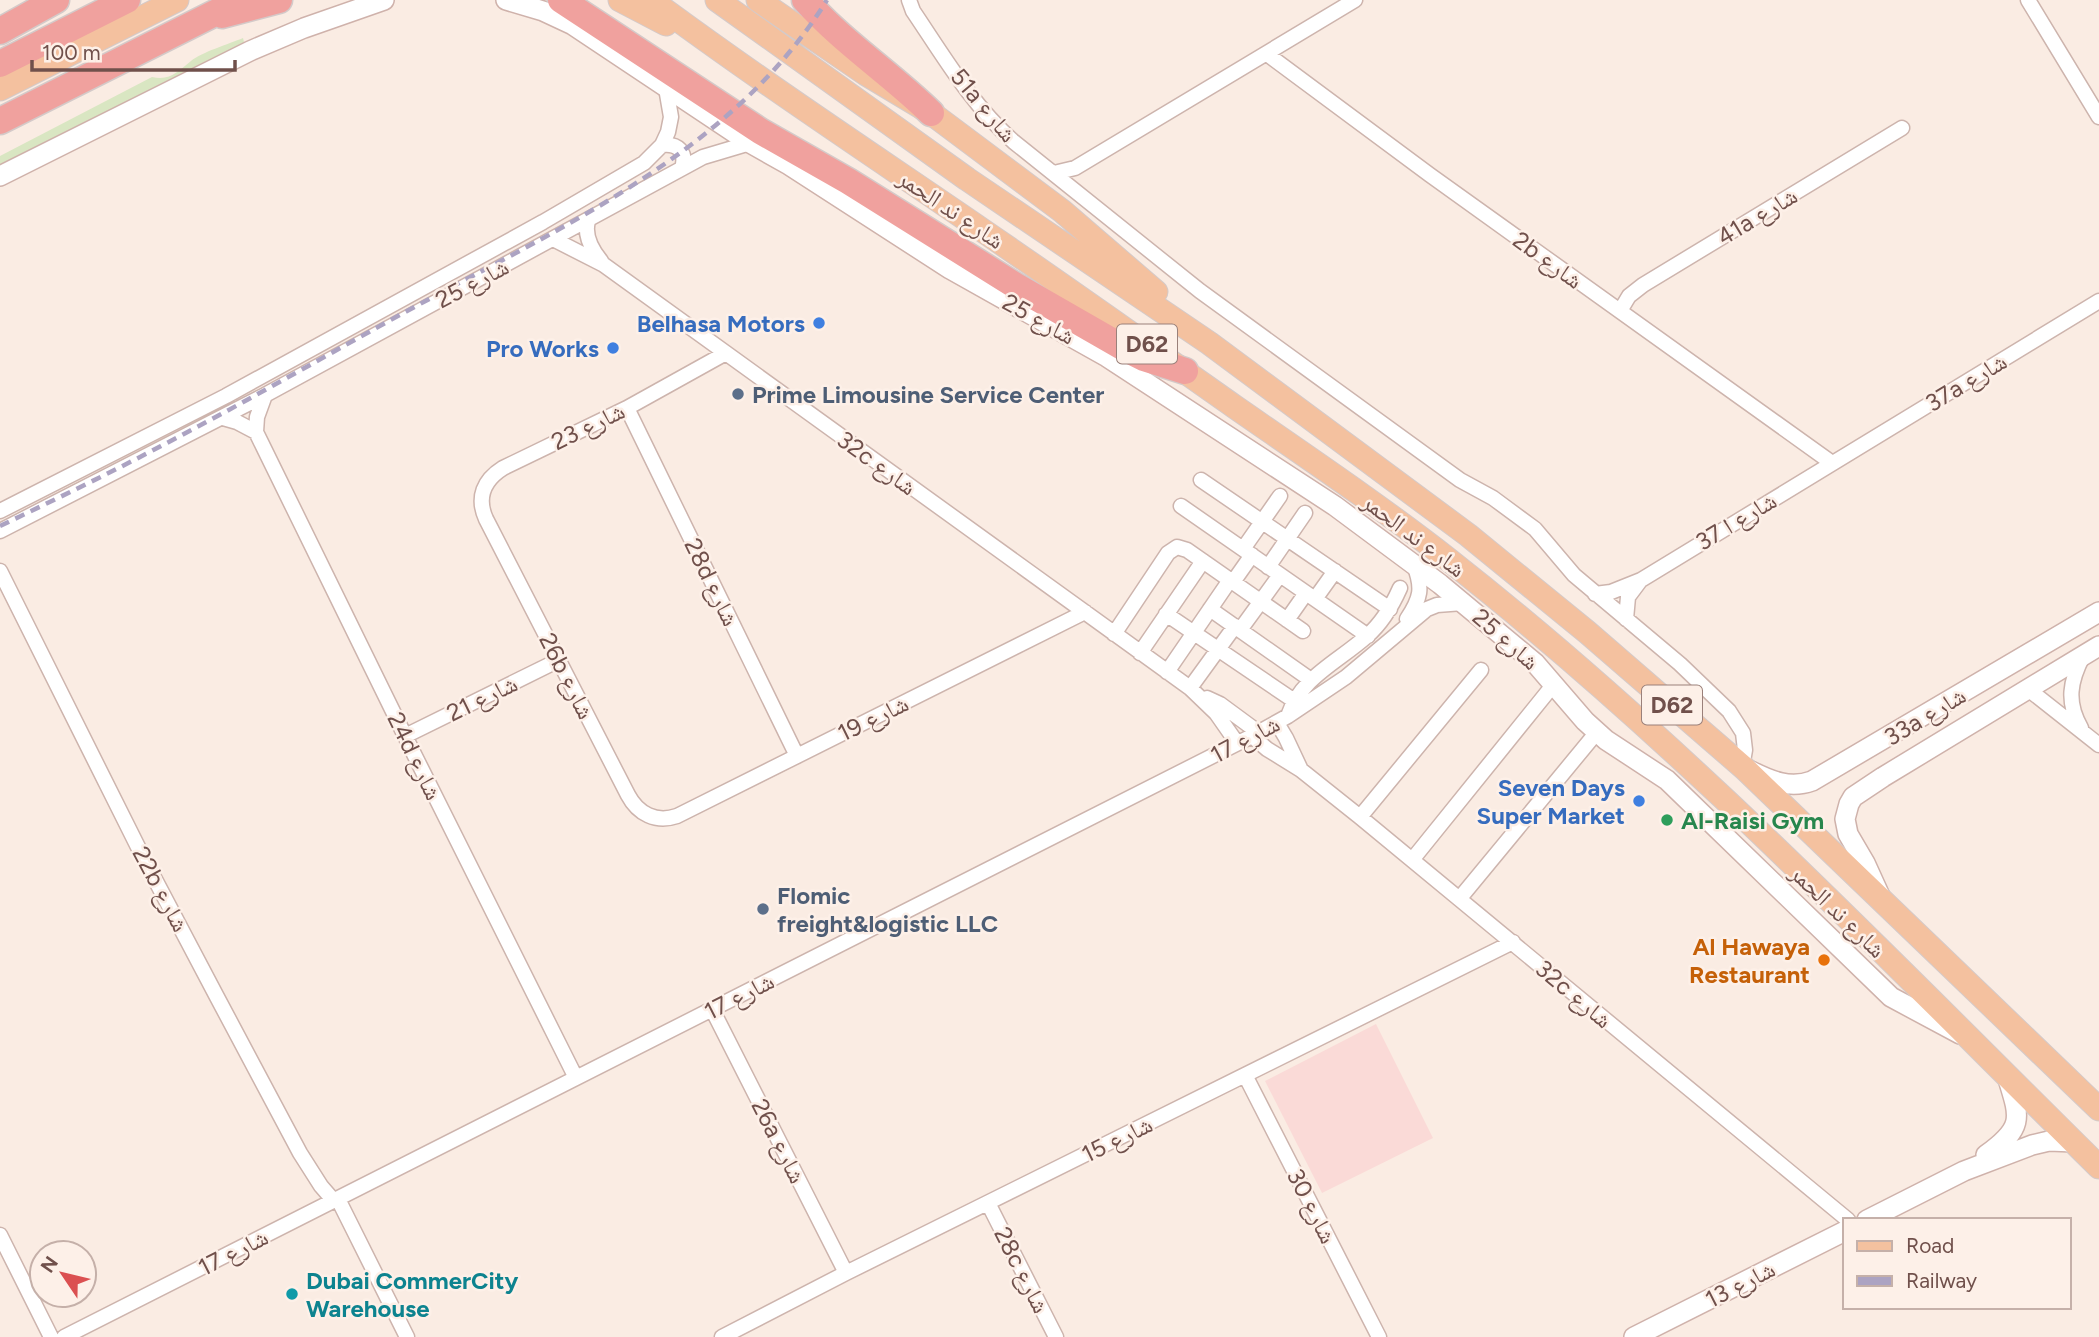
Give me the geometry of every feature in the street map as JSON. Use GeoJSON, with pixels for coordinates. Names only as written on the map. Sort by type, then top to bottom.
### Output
{"type":"FeatureCollection","features":[{"type":"Feature","properties":{"kind":"highway"},"geometry":{"type":"LineString","coordinates":[[0,64],[127,0]]}},
{"type":"Feature","properties":{"kind":"highway"},"geometry":{"type":"LineString","coordinates":[[9,117],[241,0]]}},
{"type":"Feature","properties":{"kind":"highway"},"geometry":{"type":"LineString","coordinates":[[207,17],[279,0]]}},
{"type":"Feature","properties":{"kind":"highway"},"geometry":{"type":"LineString","coordinates":[[561,0],[760,131],[848,181],[1027,293],[1144,358],[1185,371]]}},
{"type":"Feature","properties":{"kind":"highway"},"geometry":{"type":"LineString","coordinates":[[805,0],[829,25],[931,113]]}},
{"type":"Feature","properties":{"kind":"highway"},"geometry":{"type":"LineString","coordinates":[[0,31],[50,3]]}},
{"type":"Feature","properties":{"kind":"main road"},"geometry":{"type":"LineString","coordinates":[[0,89],[177,0]]}},
{"type":"Feature","properties":{"kind":"main road"},"geometry":{"type":"LineString","coordinates":[[620,0],[724,54]]}},
{"type":"Feature","properties":{"kind":"main road","name":"شارع ند الحمر"},"geometry":{"type":"LineString","coordinates":[[651,0],[724,54],[1320,464],[1443,555],[1558,649],[1700,777],[2099,1167]]}},
{"type":"Feature","properties":{"kind":"main road","name":"شارع ند الحمر"},"geometry":{"type":"LineString","coordinates":[[718,0],[967,179],[1209,343],[1468,535],[1587,632],[1743,768],[2099,1109]]}},
{"type":"Feature","properties":{"kind":"main road"},"geometry":{"type":"LineString","coordinates":[[763,3],[866,74],[931,113],[1062,211],[1175,309],[1209,343]]}},
{"type":"Feature","properties":{"kind":"street"},"geometry":{"type":"LineString","coordinates":[[0,176],[250,51],[304,28],[384,0]]}},
{"type":"Feature","properties":{"kind":"street"},"geometry":{"type":"LineString","coordinates":[[506,0],[542,11],[573,25],[750,143]]}},
{"type":"Feature","properties":{"kind":"street"},"geometry":{"type":"LineString","coordinates":[[1054,173],[1068,171],[1355,0]]}},
{"type":"Feature","properties":{"kind":"street"},"geometry":{"type":"LineString","coordinates":[[2028,0],[2099,117]]}},
{"type":"Feature","properties":{"kind":"street","name":"51a شارع"},"geometry":{"type":"LineString","coordinates":[[911,5],[968,93],[989,119],[1014,142],[1200,291],[1460,480],[1513,511],[1535,529],[1564,565],[1680,664],[1735,718],[1745,741],[1743,768]]}},
{"type":"Feature","properties":{"kind":"street","name":"2b شارع"},"geometry":{"type":"LineString","coordinates":[[1267,54],[1832,463]]}},
{"type":"Feature","properties":{"kind":"street"},"geometry":{"type":"LineString","coordinates":[[666,88],[671,117],[662,145],[678,147],[685,160],[682,168]]}},
{"type":"Feature","properties":{"kind":"street","name":"41a شارع"},"geometry":{"type":"LineString","coordinates":[[1620,311],[1629,296],[1643,285],[1902,128]]}},
{"type":"Feature","properties":{"kind":"street","name":"شارع 25"},"geometry":{"type":"LineString","coordinates":[[0,531],[223,418],[682,168],[704,157],[750,143],[789,165],[950,269],[1118,364],[1335,506],[1463,603],[1535,663],[1555,684],[1573,710],[1597,732],[1667,780],[1891,997],[1970,1039]]}},
{"type":"Feature","properties":{"kind":"street","name":"شارع 25"},"geometry":{"type":"LineString","coordinates":[[0,511],[226,396],[543,222],[645,163],[662,145]]}},
{"type":"Feature","properties":{"kind":"street"},"geometry":{"type":"LineString","coordinates":[[1079,194],[1083,173],[1096,154]]}},
{"type":"Feature","properties":{"kind":"street"},"geometry":{"type":"LineString","coordinates":[[588,221],[586,228],[592,248],[604,265]]}},
{"type":"Feature","properties":{"kind":"street","name":"32c شارع"},"geometry":{"type":"LineString","coordinates":[[554,239],[604,265],[1193,691],[1216,713],[1237,743]]}},
{"type":"Feature","properties":{"kind":"street","name":"37a شارع"},"geometry":{"type":"LineString","coordinates":[[1832,463],[2099,301]]}},
{"type":"Feature","properties":{"kind":"street","name":"شارع 23"},"geometry":{"type":"LineString","coordinates":[[486,519],[481,499],[484,486],[492,475],[726,354]]}},
{"type":"Feature","properties":{"kind":"street"},"geometry":{"type":"LineString","coordinates":[[223,418],[256,432],[257,417],[265,395]]}},
{"type":"Feature","properties":{"kind":"street","name":"28d شارع"},"geometry":{"type":"LineString","coordinates":[[626,408],[797,756]]}},
{"type":"Feature","properties":{"kind":"street","name":"24d شارع"},"geometry":{"type":"LineString","coordinates":[[256,432],[576,1078]]}},
{"type":"Feature","properties":{"kind":"street","name":"شارع ا 37"},"geometry":{"type":"LineString","coordinates":[[1595,594],[1611,592],[1641,580],[1832,463]]}},
{"type":"Feature","properties":{"kind":"street"},"geometry":{"type":"LineString","coordinates":[[1201,480],[1390,609]]}},
{"type":"Feature","properties":{"kind":"street"},"geometry":{"type":"LineString","coordinates":[[1167,672],[1231,581],[1262,521],[1280,496]]}},
{"type":"Feature","properties":{"kind":"street"},"geometry":{"type":"LineString","coordinates":[[1181,506],[1368,636]]}},
{"type":"Feature","properties":{"kind":"street"},"geometry":{"type":"LineString","coordinates":[[1193,691],[1218,649],[1261,601],[1287,538],[1305,513]]}},
{"type":"Feature","properties":{"kind":"street","name":"26b شارع"},"geometry":{"type":"LineString","coordinates":[[486,519],[633,804],[648,816],[660,819]]}},
{"type":"Feature","properties":{"kind":"street"},"geometry":{"type":"LineString","coordinates":[[1114,634],[1172,549],[1182,547],[1303,631]]}},
{"type":"Feature","properties":{"kind":"street"},"geometry":{"type":"LineString","coordinates":[[1140,653],[1203,561]]}},
{"type":"Feature","properties":{"kind":"street","name":"شارع 17"},"geometry":{"type":"LineString","coordinates":[[1399,631],[1419,597],[1420,580],[1414,565]]}},
{"type":"Feature","properties":{"kind":"street","name":"22b شارع"},"geometry":{"type":"LineString","coordinates":[[0,571],[133,837],[230,1021],[310,1170],[336,1200],[407,1337]]}},
{"type":"Feature","properties":{"kind":"street"},"geometry":{"type":"LineString","coordinates":[[1287,620],[1335,571]]}},
{"type":"Feature","properties":{"kind":"street"},"geometry":{"type":"LineString","coordinates":[[1626,619],[1628,597],[1641,580]]}},
{"type":"Feature","properties":{"kind":"street"},"geometry":{"type":"LineString","coordinates":[[1282,719],[1311,680],[1368,636],[1390,609],[1400,588]]}},
{"type":"Feature","properties":{"kind":"street","name":"شارع 17"},"geometry":{"type":"LineString","coordinates":[[64,1337],[1255,734],[1346,677],[1427,609],[1437,605],[1463,603]]}},
{"type":"Feature","properties":{"kind":"street"},"geometry":{"type":"LineString","coordinates":[[1210,609],[1311,680]]}},
{"type":"Feature","properties":{"kind":"street","name":"شارع 19"},"geometry":{"type":"LineString","coordinates":[[660,819],[677,816],[1084,612]]}},
{"type":"Feature","properties":{"kind":"street","name":"33a شارع"},"geometry":{"type":"LineString","coordinates":[[1743,768],[1785,784],[1803,785],[1812,782],[2099,612]]}},
{"type":"Feature","properties":{"kind":"street"},"geometry":{"type":"LineString","coordinates":[[1166,614],[1293,701]]}},
{"type":"Feature","properties":{"kind":"street"},"geometry":{"type":"LineString","coordinates":[[2099,623],[2028,668],[2024,677],[2028,689],[2099,746]]}},
{"type":"Feature","properties":{"kind":"street"},"geometry":{"type":"LineString","coordinates":[[2084,732],[2073,711],[2070,692],[2074,674],[2091,651]]}},
{"type":"Feature","properties":{"kind":"street","name":"33a شارع"},"geometry":{"type":"LineString","coordinates":[[1881,899],[1866,863],[1848,834],[1846,811],[1853,797],[2091,651]]}},
{"type":"Feature","properties":{"kind":"street","name":"شارع 21"},"geometry":{"type":"LineString","coordinates":[[405,736],[559,660]]}},
{"type":"Feature","properties":{"kind":"street"},"geometry":{"type":"LineString","coordinates":[[1360,817],[1481,670]]}},
{"type":"Feature","properties":{"kind":"street"},"geometry":{"type":"LineString","coordinates":[[1412,860],[1555,684]]}},
{"type":"Feature","properties":{"kind":"street","name":"32c شارع"},"geometry":{"type":"LineString","coordinates":[[1193,691],[1220,704],[1268,749],[1301,770],[1360,817],[1845,1218]]}},
{"type":"Feature","properties":{"kind":"street","name":"32c شارع"},"geometry":{"type":"LineString","coordinates":[[1282,719],[1301,770]]}},
{"type":"Feature","properties":{"kind":"street"},"geometry":{"type":"LineString","coordinates":[[1460,898],[1597,732]]}},
{"type":"Feature","properties":{"kind":"street","name":"شارع 15"},"geometry":{"type":"LineString","coordinates":[[731,1335],[846,1273],[1513,943]]}},
{"type":"Feature","properties":{"kind":"street","name":"26a شارع"},"geometry":{"type":"LineString","coordinates":[[712,1009],[846,1273]]}},
{"type":"Feature","properties":{"kind":"street","name":"شارع 30"},"geometry":{"type":"LineString","coordinates":[[1245,1075],[1379,1337]]}},
{"type":"Feature","properties":{"kind":"street"},"geometry":{"type":"LineString","coordinates":[[1964,1171],[2000,1145],[2016,1125],[2017,1108],[2007,1076]]}},
{"type":"Feature","properties":{"kind":"street"},"geometry":{"type":"LineString","coordinates":[[1871,1218],[1964,1171],[2036,1143],[2049,1140],[2074,1142]]}},
{"type":"Feature","properties":{"kind":"street","name":"28c شارع"},"geometry":{"type":"LineString","coordinates":[[988,1203],[1056,1337]]}},
{"type":"Feature","properties":{"kind":"street","name":"شارع 13"},"geometry":{"type":"LineString","coordinates":[[1634,1337],[1843,1232]]}},
{"type":"Feature","properties":{"kind":"street"},"geometry":{"type":"LineString","coordinates":[[0,1236],[51,1337]]}},
{"type":"Feature","properties":{"kind":"shaded area"},"geometry":{"type":"Polygon","coordinates":[[[1376,1024],[1433,1138],[1322,1193],[1265,1081],[1376,1024]]]}},
{"type":"Feature","properties":{"kind":"green space"},"geometry":{"type":"Polygon","coordinates":[[[243,38],[246,50],[0,174],[0,156],[152,77],[169,76],[202,54],[243,38]]]}},
{"type":"Feature","properties":{"kind":"railway"},"geometry":{"type":"LineString","coordinates":[[0,526],[223,413],[524,249],[639,181],[693,143],[743,101],[788,54],[827,0]]}},
{"type":"Feature","properties":{"kind":"place","name":"Belhasa Motors"},"geometry":{"type":"Point","coordinates":[819,323]}},
{"type":"Feature","properties":{"kind":"place","name":"Pro Works"},"geometry":{"type":"Point","coordinates":[613,348]}},
{"type":"Feature","properties":{"kind":"place","name":"Prime Limousine Service Center"},"geometry":{"type":"Point","coordinates":[738,394]}},
{"type":"Feature","properties":{"kind":"place","name":"Seven Days Super Market"},"geometry":{"type":"Point","coordinates":[1639,801]}},
{"type":"Feature","properties":{"kind":"place","name":"Al-Raisi Gym"},"geometry":{"type":"Point","coordinates":[1667,820]}},
{"type":"Feature","properties":{"kind":"place","name":"Flomic freight&logistic LLC"},"geometry":{"type":"Point","coordinates":[763,909]}},
{"type":"Feature","properties":{"kind":"place","name":"Al Hawaya Restaurant"},"geometry":{"type":"Point","coordinates":[1824,960]}},
{"type":"Feature","properties":{"kind":"place","name":"Dubai CommerCity Warehouse"},"geometry":{"type":"Point","coordinates":[292,1294]}}]}
